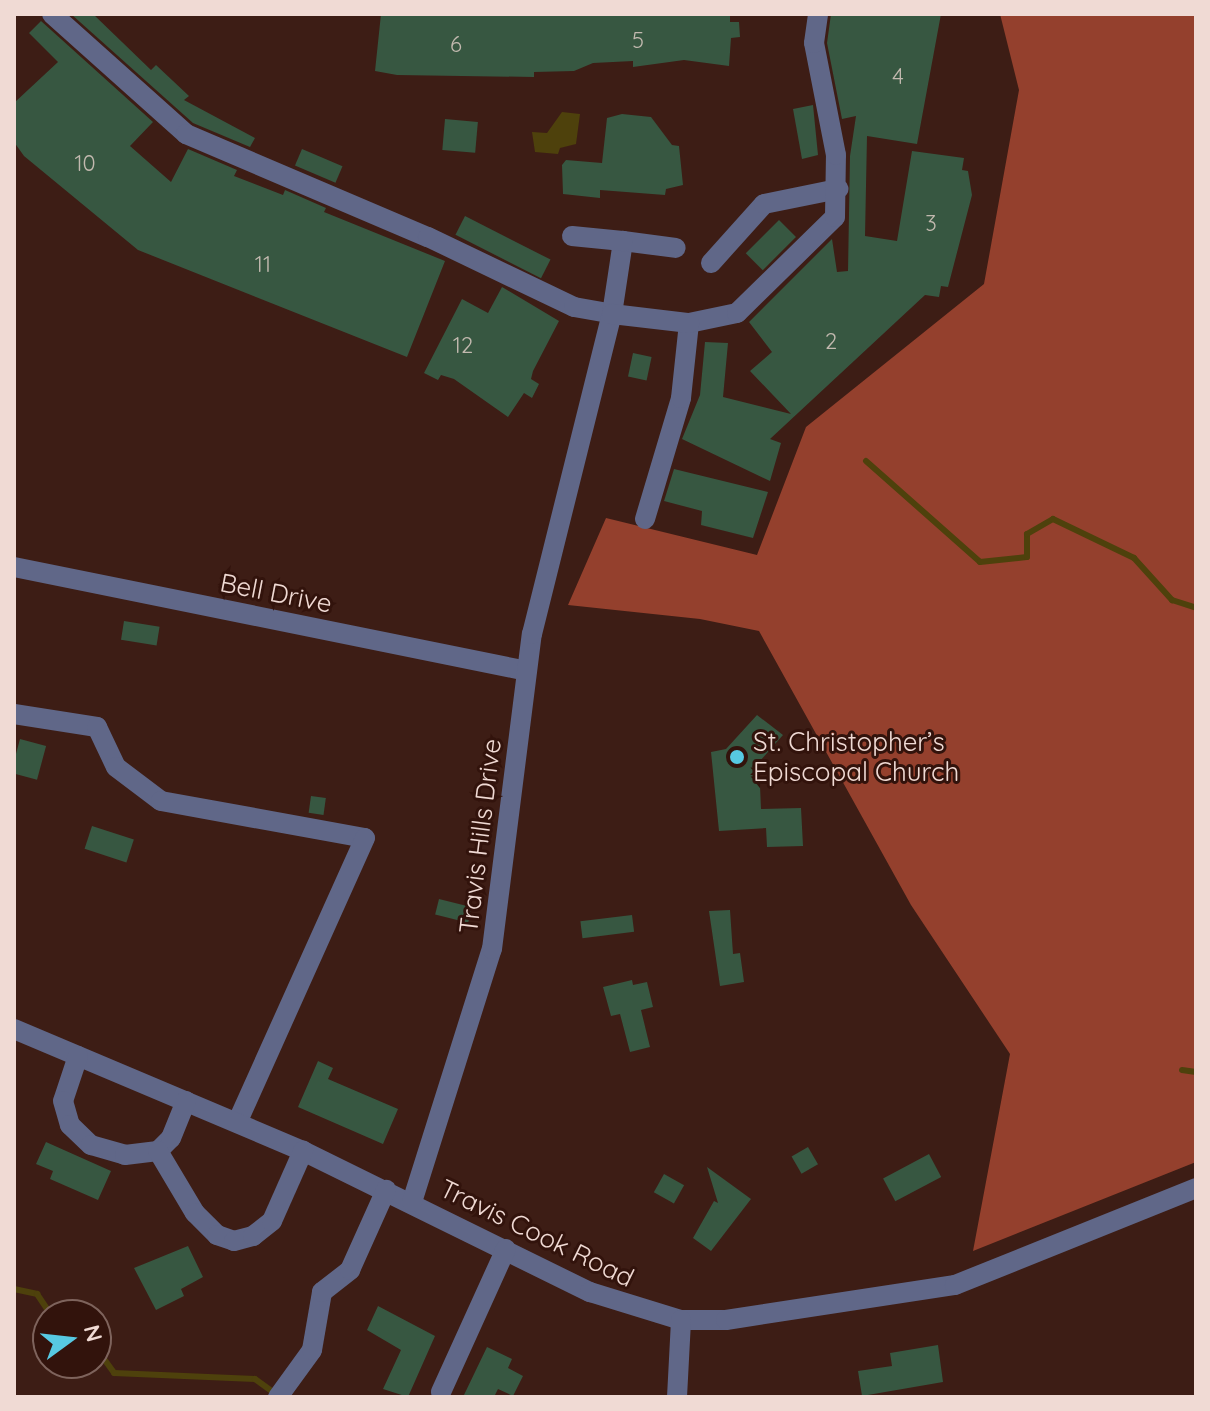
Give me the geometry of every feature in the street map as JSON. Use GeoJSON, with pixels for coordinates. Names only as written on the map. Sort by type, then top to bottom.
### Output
{"type":"FeatureCollection","features":[{"type":"Feature","properties":{"kind":"street"},"geometry":{"type":"LineString","coordinates":[[52,14],[186,134],[428,237],[574,307],[679,322],[737,313],[835,217],[838,189],[814,43],[818,14]]}},
{"type":"Feature","properties":{"kind":"street"},"geometry":{"type":"LineString","coordinates":[[711,263],[764,204],[838,189]]}},
{"type":"Feature","properties":{"kind":"street"},"geometry":{"type":"LineString","coordinates":[[572,236],[676,248]]}},
{"type":"Feature","properties":{"kind":"street","name":"Travis Hills Drive"},"geometry":{"type":"LineString","coordinates":[[412,1202],[492,949],[527,671],[612,314],[623,241]]}},
{"type":"Feature","properties":{"kind":"street"},"geometry":{"type":"LineString","coordinates":[[645,519],[681,398],[679,322]]}},
{"type":"Feature","properties":{"kind":"street","name":"Bell Drive"},"geometry":{"type":"LineString","coordinates":[[14,567],[527,671]]}},
{"type":"Feature","properties":{"kind":"street"},"geometry":{"type":"LineString","coordinates":[[14,714],[97,727],[116,767],[161,801],[365,838],[237,1123]]}},
{"type":"Feature","properties":{"kind":"street","name":"Travis Cook Road"},"geometry":{"type":"LineString","coordinates":[[14,1029],[303,1151],[619,1305],[681,1320],[726,1320],[955,1285],[1196,1188]]}},
{"type":"Feature","properties":{"kind":"street"},"geometry":{"type":"LineString","coordinates":[[78,1056],[63,1101],[77,1135],[110,1153],[151,1153],[171,1138],[186,1101]]}},
{"type":"Feature","properties":{"kind":"street"},"geometry":{"type":"LineString","coordinates":[[151,1153],[195,1213],[217,1235],[234,1241],[253,1236],[272,1221],[303,1151]]}},
{"type":"Feature","properties":{"kind":"street"},"geometry":{"type":"LineString","coordinates":[[282,1392],[312,1350],[322,1292],[350,1270],[386,1190]]}},
{"type":"Feature","properties":{"kind":"street"},"geometry":{"type":"LineString","coordinates":[[441,1392],[506,1249]]}},
{"type":"Feature","properties":{"kind":"street"},"geometry":{"type":"LineString","coordinates":[[677,1397],[681,1320]]}},
{"type":"Feature","properties":{"kind":"shaded area"},"geometry":{"type":"Polygon","coordinates":[[[1000,14],[1196,14],[1196,1162],[973,1251],[1010,1054],[911,905],[759,631],[700,619],[568,605],[606,518],[757,555],[806,427],[984,284],[1019,90],[1000,14]]]}},
{"type":"Feature","properties":{"kind":"shaded area"},"geometry":{"type":"Polygon","coordinates":[[[562,112],[580,114],[576,144],[560,148],[558,154],[535,152],[532,132],[547,133],[562,112]]]}},
{"type":"Feature","properties":{"kind":"building"},"geometry":{"type":"Polygon","coordinates":[[[71,14],[93,14],[151,70],[156,65],[189,96],[184,100],[255,138],[250,147],[193,123],[71,14]]]}},
{"type":"Feature","properties":{"kind":"building"},"geometry":{"type":"Polygon","coordinates":[[[381,14],[730,14],[730,22],[739,22],[740,37],[731,38],[729,66],[684,60],[633,67],[633,61],[593,63],[574,71],[534,72],[534,77],[397,75],[375,71],[381,14]]]}},
{"type":"Feature","properties":{"kind":"building"},"geometry":{"type":"Polygon","coordinates":[[[831,14],[941,14],[917,144],[867,136],[865,236],[897,241],[912,151],[964,158],[962,170],[968,171],[972,195],[948,287],[941,286],[939,297],[925,295],[770,439],[781,443],[770,481],[682,439],[700,395],[705,342],[728,343],[723,397],[791,414],[750,371],[772,352],[749,322],[832,239],[837,272],[848,271],[850,156],[856,116],[842,119],[827,43],[831,14]]]}},
{"type":"Feature","properties":{"kind":"building"},"geometry":{"type":"Polygon","coordinates":[[[41,21],[153,122],[130,146],[171,182],[188,149],[237,170],[234,176],[283,195],[285,190],[326,208],[324,212],[445,261],[407,357],[138,250],[24,156],[14,142],[14,103],[58,62],[29,33],[41,21]]]}},
{"type":"Feature","properties":{"kind":"building"},"geometry":{"type":"Polygon","coordinates":[[[813,105],[818,155],[802,159],[793,109],[813,105]]]}},
{"type":"Feature","properties":{"kind":"building"},"geometry":{"type":"Polygon","coordinates":[[[622,114],[651,117],[672,145],[679,146],[683,185],[666,189],[665,195],[600,190],[600,198],[563,194],[562,165],[566,160],[602,163],[607,118],[622,114]]]}},
{"type":"Feature","properties":{"kind":"building"},"geometry":{"type":"Polygon","coordinates":[[[445,119],[478,122],[475,153],[442,150],[445,119]]]}},
{"type":"Feature","properties":{"kind":"building"},"geometry":{"type":"Polygon","coordinates":[[[302,149],[343,166],[335,183],[295,166],[302,149]]]}},
{"type":"Feature","properties":{"kind":"building"},"geometry":{"type":"Polygon","coordinates":[[[465,216],[551,260],[541,278],[455,235],[465,216]]]}},
{"type":"Feature","properties":{"kind":"building"},"geometry":{"type":"Polygon","coordinates":[[[779,220],[796,237],[763,270],[746,253],[779,220]]]}},
{"type":"Feature","properties":{"kind":"building"},"geometry":{"type":"Polygon","coordinates":[[[502,287],[559,321],[533,371],[531,379],[539,384],[532,398],[524,393],[508,417],[454,379],[441,375],[438,380],[424,373],[462,299],[488,313],[502,287]]]}},
{"type":"Feature","properties":{"kind":"building"},"geometry":{"type":"Polygon","coordinates":[[[633,353],[652,357],[647,380],[628,376],[633,353]]]}},
{"type":"Feature","properties":{"kind":"building"},"geometry":{"type":"Polygon","coordinates":[[[674,469],[768,492],[753,538],[701,525],[702,511],[664,501],[674,469]]]}},
{"type":"Feature","properties":{"kind":"building"},"geometry":{"type":"Polygon","coordinates":[[[124,621],[160,627],[157,645],[121,640],[124,621]]]}},
{"type":"Feature","properties":{"kind":"building"},"geometry":{"type":"Polygon","coordinates":[[[757,715],[783,735],[759,762],[761,809],[801,808],[803,846],[767,847],[766,828],[719,831],[711,752],[726,749],[757,715]]]}},
{"type":"Feature","properties":{"kind":"building"},"geometry":{"type":"Polygon","coordinates":[[[20,739],[46,746],[37,780],[14,774],[20,739]]]}},
{"type":"Feature","properties":{"kind":"building"},"geometry":{"type":"Polygon","coordinates":[[[311,796],[326,798],[323,815],[309,813],[311,796]]]}},
{"type":"Feature","properties":{"kind":"building"},"geometry":{"type":"Polygon","coordinates":[[[92,826],[134,840],[126,862],[85,849],[92,826]]]}},
{"type":"Feature","properties":{"kind":"building"},"geometry":{"type":"Polygon","coordinates":[[[439,899],[472,907],[468,923],[435,915],[439,899]]]}},
{"type":"Feature","properties":{"kind":"building"},"geometry":{"type":"Polygon","coordinates":[[[730,910],[733,954],[740,953],[744,982],[720,986],[709,911],[730,910]]]}},
{"type":"Feature","properties":{"kind":"building"},"geometry":{"type":"Polygon","coordinates":[[[632,915],[634,932],[582,938],[580,921],[632,915]]]}},
{"type":"Feature","properties":{"kind":"building"},"geometry":{"type":"Polygon","coordinates":[[[632,980],[633,985],[647,982],[653,1007],[641,1010],[650,1047],[630,1052],[620,1014],[611,1016],[603,987],[632,980]]]}},
{"type":"Feature","properties":{"kind":"building"},"geometry":{"type":"Polygon","coordinates":[[[318,1061],[333,1068],[328,1079],[398,1109],[383,1144],[298,1107],[318,1061]]]}},
{"type":"Feature","properties":{"kind":"building"},"geometry":{"type":"Polygon","coordinates":[[[46,1142],[111,1171],[98,1200],[50,1179],[53,1171],[36,1164],[46,1142]]]}},
{"type":"Feature","properties":{"kind":"building"},"geometry":{"type":"Polygon","coordinates":[[[808,1147],[818,1164],[802,1174],[792,1156],[808,1147]]]}},
{"type":"Feature","properties":{"kind":"building"},"geometry":{"type":"Polygon","coordinates":[[[929,1154],[941,1177],[895,1201],[883,1178],[929,1154]]]}},
{"type":"Feature","properties":{"kind":"building"},"geometry":{"type":"Polygon","coordinates":[[[707,1167],[751,1199],[711,1251],[693,1238],[714,1201],[718,1203],[707,1167]]]}},
{"type":"Feature","properties":{"kind":"building"},"geometry":{"type":"Polygon","coordinates":[[[664,1174],[684,1185],[674,1204],[654,1192],[664,1174]]]}},
{"type":"Feature","properties":{"kind":"building"},"geometry":{"type":"Polygon","coordinates":[[[188,1246],[203,1277],[181,1289],[184,1296],[156,1310],[134,1268],[188,1246]]]}},
{"type":"Feature","properties":{"kind":"building"},"geometry":{"type":"Polygon","coordinates":[[[378,1306],[435,1336],[408,1397],[383,1389],[401,1350],[367,1330],[378,1306]]]}},
{"type":"Feature","properties":{"kind":"building"},"geometry":{"type":"Polygon","coordinates":[[[938,1345],[943,1382],[862,1396],[858,1371],[892,1366],[890,1353],[938,1345]]]}},
{"type":"Feature","properties":{"kind":"building"},"geometry":{"type":"Polygon","coordinates":[[[487,1347],[512,1359],[508,1368],[523,1376],[513,1396],[498,1389],[494,1397],[463,1397],[487,1347]]]}},
{"type":"Feature","properties":{"kind":"waterway"},"geometry":{"type":"LineString","coordinates":[[866,461],[980,562],[1027,557],[1027,534],[1053,519],[1134,558],[1172,600],[1196,608]]}},
{"type":"Feature","properties":{"kind":"waterway"},"geometry":{"type":"LineString","coordinates":[[1182,1070],[1196,1072]]}},
{"type":"Feature","properties":{"kind":"waterway"},"geometry":{"type":"LineString","coordinates":[[14,1289],[37,1294],[40,1299]]}},
{"type":"Feature","properties":{"kind":"waterway"},"geometry":{"type":"LineString","coordinates":[[112,1370],[114,1373],[255,1379],[276,1394]]}},
{"type":"Feature","properties":{"kind":"place","name":"St. Christopher’s Episcopal Church"},"geometry":{"type":"Point","coordinates":[737,757]}}]}
